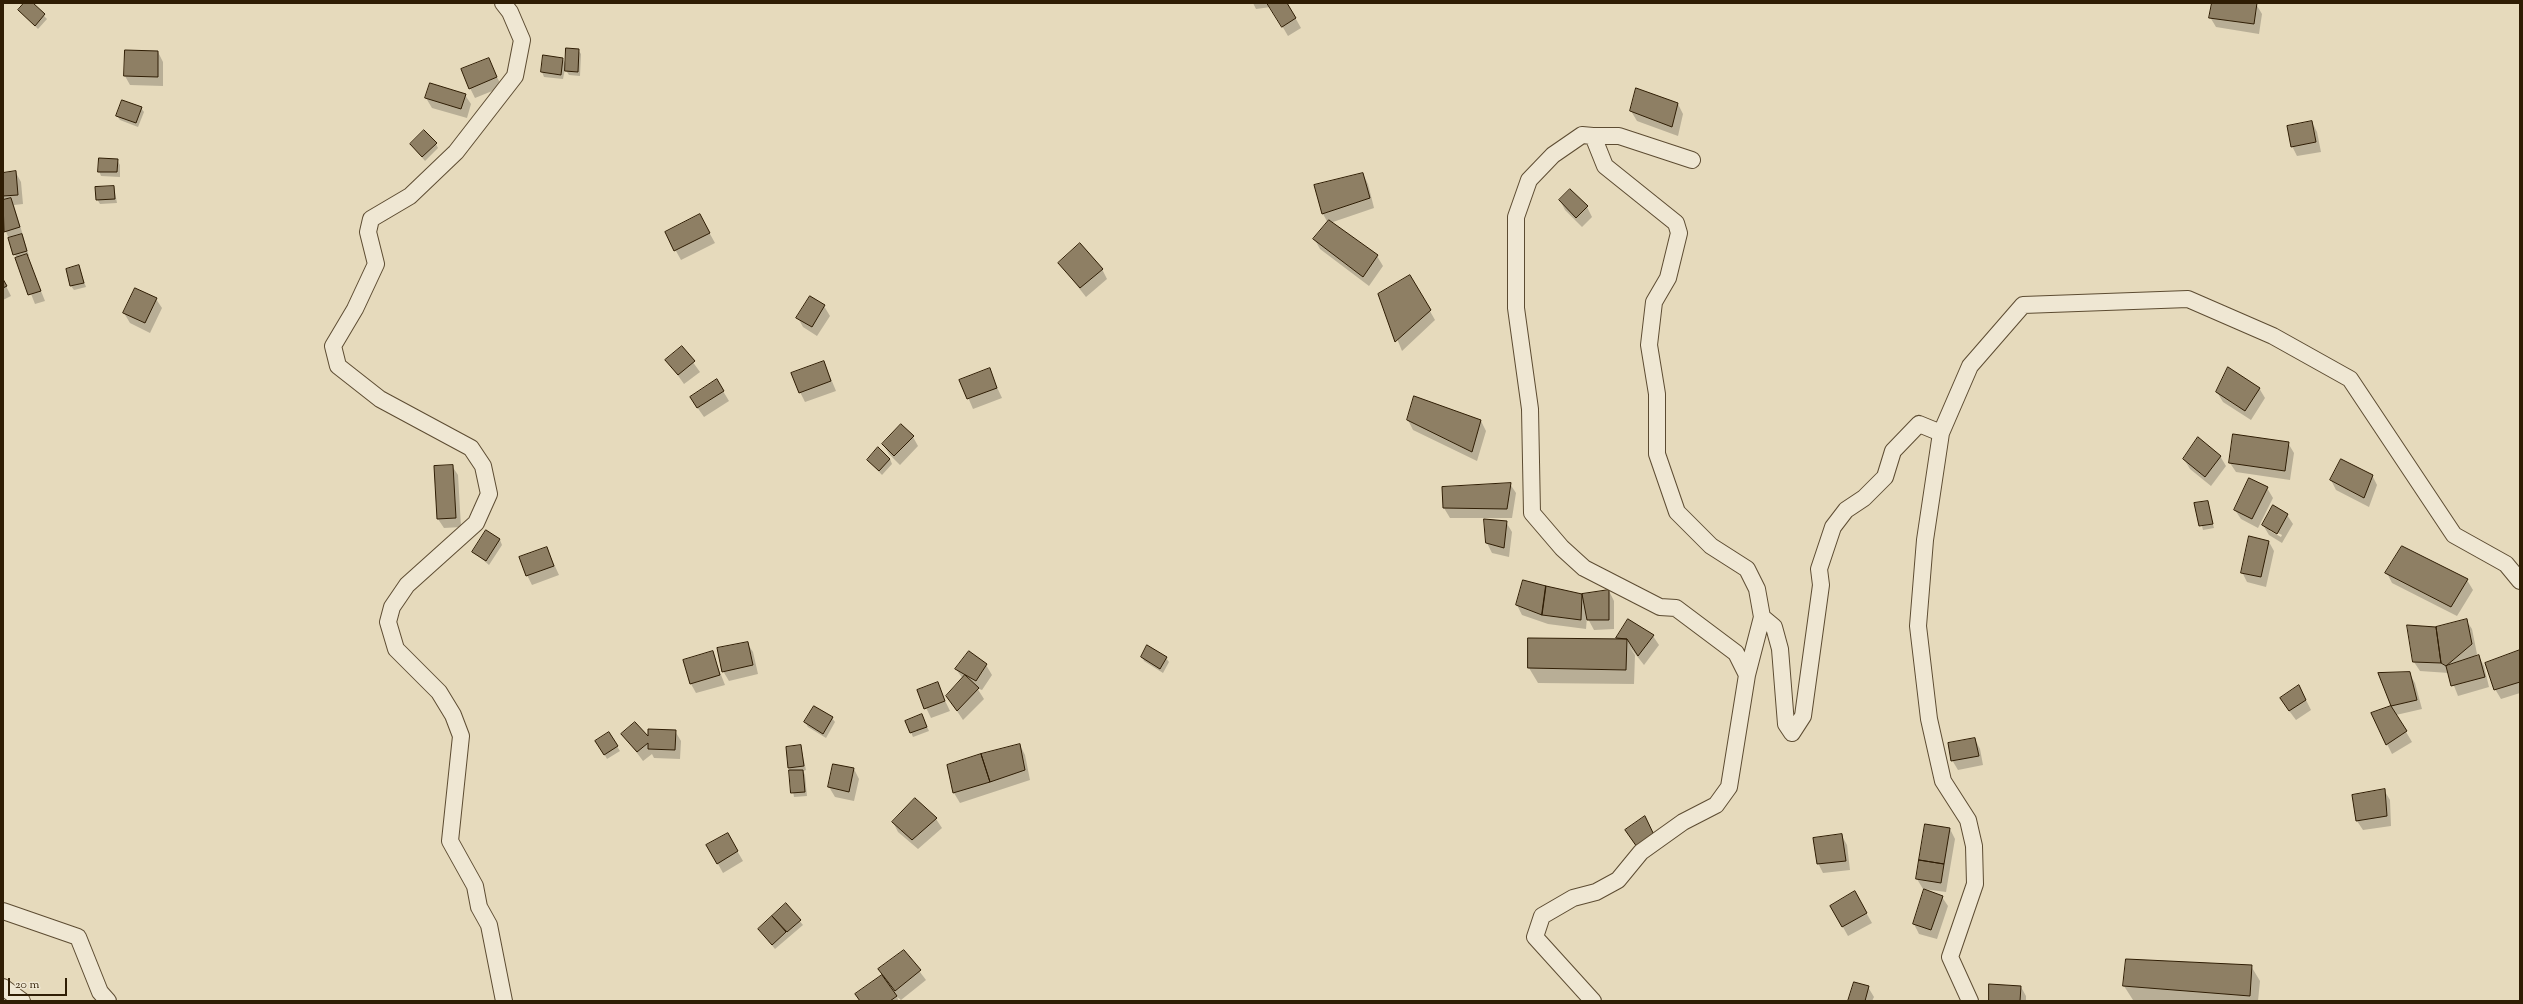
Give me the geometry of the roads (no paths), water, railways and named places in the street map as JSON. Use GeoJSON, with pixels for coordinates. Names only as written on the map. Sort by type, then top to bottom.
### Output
{"type":"FeatureCollection","features":[{"type":"Feature","properties":{"kind":"street"},"geometry":{"type":"LineString","coordinates":[[503,3],[510,12],[522,40],[515,76],[456,152],[410,196],[371,219],[368,232],[376,264],[355,309],[332,346],[338,366],[380,399],[471,448],[483,466],[489,494],[476,523],[406,585],[392,607],[388,622],[396,649],[439,692],[453,715],[461,736],[450,841],[475,886],[479,907],[489,925],[504,1001]]}},
{"type":"Feature","properties":{"kind":"street"},"geometry":{"type":"LineString","coordinates":[[1692,160],[1619,136],[1582,135],[1553,155],[1529,180],[1516,217],[1516,308],[1530,409],[1532,513],[1562,548],[1584,568],[1660,607],[1676,608],[1736,653],[1747,675]]}},
{"type":"Feature","properties":{"kind":"street"},"geometry":{"type":"LineString","coordinates":[[1593,136],[1605,166],[1676,223],[1679,233],[1668,278],[1654,302],[1649,345],[1657,394],[1657,454],[1677,512],[1711,546],[1747,569],[1757,590],[1762,618],[1747,675],[1729,787],[1716,805],[1683,822],[1641,852],[1618,880],[1596,892],[1573,898],[1542,916],[1535,937],[1593,1001]]}},
{"type":"Feature","properties":{"kind":"street"},"geometry":{"type":"LineString","coordinates":[[1970,1001],[1950,957],[1975,884],[1974,846],[1968,820],[1943,781],[1929,719],[1918,626],[1925,540],[1941,433],[1970,366],[2023,305],[2188,298],[2273,336],[2350,379],[2454,535],[2506,564],[2520,581]]}},
{"type":"Feature","properties":{"kind":"street"},"geometry":{"type":"LineString","coordinates":[[1762,618],[1774,627],[1780,649],[1786,724],[1792,734],[1803,716],[1821,585],[1819,569],[1833,526],[1846,510],[1864,498],[1884,477],[1893,451],[1919,424],[1941,433]]}},
{"type":"Feature","properties":{"kind":"street"},"geometry":{"type":"LineString","coordinates":[[3,911],[78,937],[100,992],[108,1001]]}},
{"type":"Feature","properties":{"kind":"street"},"geometry":{"type":"LineString","coordinates":[[3,987],[22,1001]]}}]}
